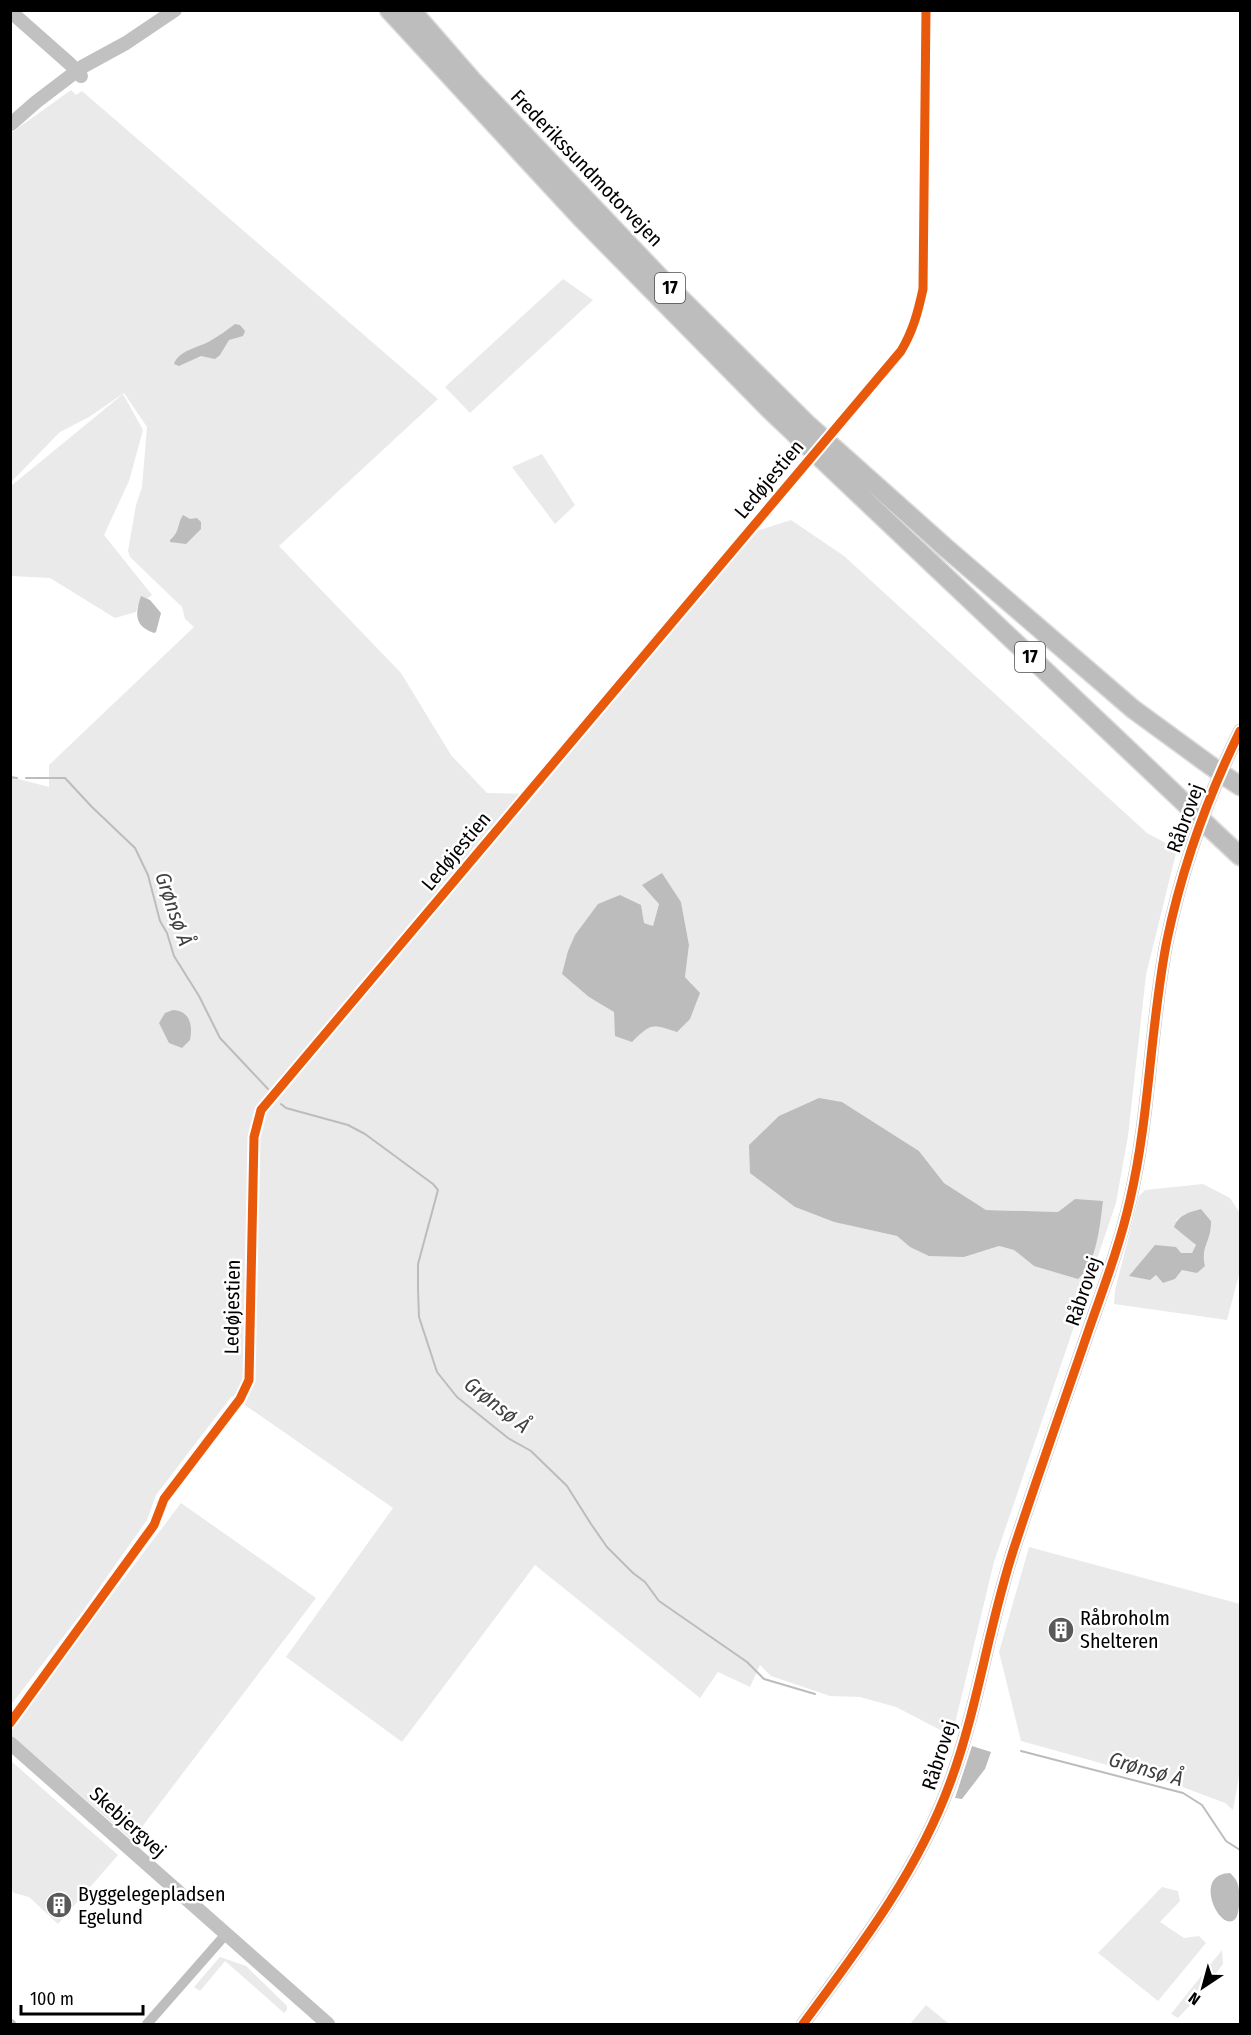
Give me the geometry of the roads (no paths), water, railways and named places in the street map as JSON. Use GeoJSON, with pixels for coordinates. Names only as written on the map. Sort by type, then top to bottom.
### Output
{"type":"FeatureCollection","features":[{"type":"Feature","properties":{"kind":"highway","name":"17"},"geometry":{"type":"LineString","coordinates":[[389,10],[597,234],[771,411],[1240,856]]}},
{"type":"Feature","properties":{"kind":"highway","name":"Frederikssundmotorvejen"},"geometry":{"type":"LineString","coordinates":[[411,10],[472,80],[670,289],[806,423],[946,548],[1133,709],[1234,782]]}},
{"type":"Feature","properties":{"kind":"street"},"geometry":{"type":"LineString","coordinates":[[11,124],[175,10]]}},
{"type":"Feature","properties":{"kind":"street"},"geometry":{"type":"LineString","coordinates":[[10,11],[82,73]]}},
{"type":"Feature","properties":{"kind":"street","name":"Råbrovej"},"geometry":{"type":"LineString","coordinates":[[803,2025],[877,1922],[915,1862],[950,1783],[966,1735],[1003,1579],[1110,1268],[1130,1202],[1143,1135],[1167,940],[1198,832],[1240,730]]}},
{"type":"Feature","properties":{"kind":"street","name":"Skebjergvej"},"geometry":{"type":"LineString","coordinates":[[10,1743],[328,2025]]}},
{"type":"Feature","properties":{"kind":"street"},"geometry":{"type":"LineString","coordinates":[[147,2025],[226,1934]]}},
{"type":"Feature","properties":{"kind":"waterway","name":"Grønsø Å"},"geometry":{"type":"LineString","coordinates":[[10,777],[17,778]]}},
{"type":"Feature","properties":{"kind":"waterway","name":"Grønsø Å"},"geometry":{"type":"LineString","coordinates":[[26,778],[65,778],[135,848],[148,875],[160,921],[167,933],[174,956],[199,996],[220,1038],[268,1089]]}},
{"type":"Feature","properties":{"kind":"waterway","name":"Grønsø Å"},"geometry":{"type":"LineString","coordinates":[[281,1104],[286,1108],[348,1125],[365,1134],[438,1190],[418,1264],[419,1317],[437,1372],[457,1397],[508,1438],[531,1451],[567,1486],[607,1547],[645,1582],[659,1601],[747,1662],[764,1679],[815,1694]]}},
{"type":"Feature","properties":{"kind":"waterway","name":"Grønsø Å"},"geometry":{"type":"LineString","coordinates":[[1021,1751],[1183,1793],[1202,1805],[1226,1841],[1240,1850]]}},
{"type":"Feature","properties":{"kind":"place","name":"Råbroholm Shelteren"},"geometry":{"type":"Point","coordinates":[1061,1630]}},
{"type":"Feature","properties":{"kind":"place","name":"Byggelegepladsen Egelund"},"geometry":{"type":"Point","coordinates":[59,1905]}}]}
